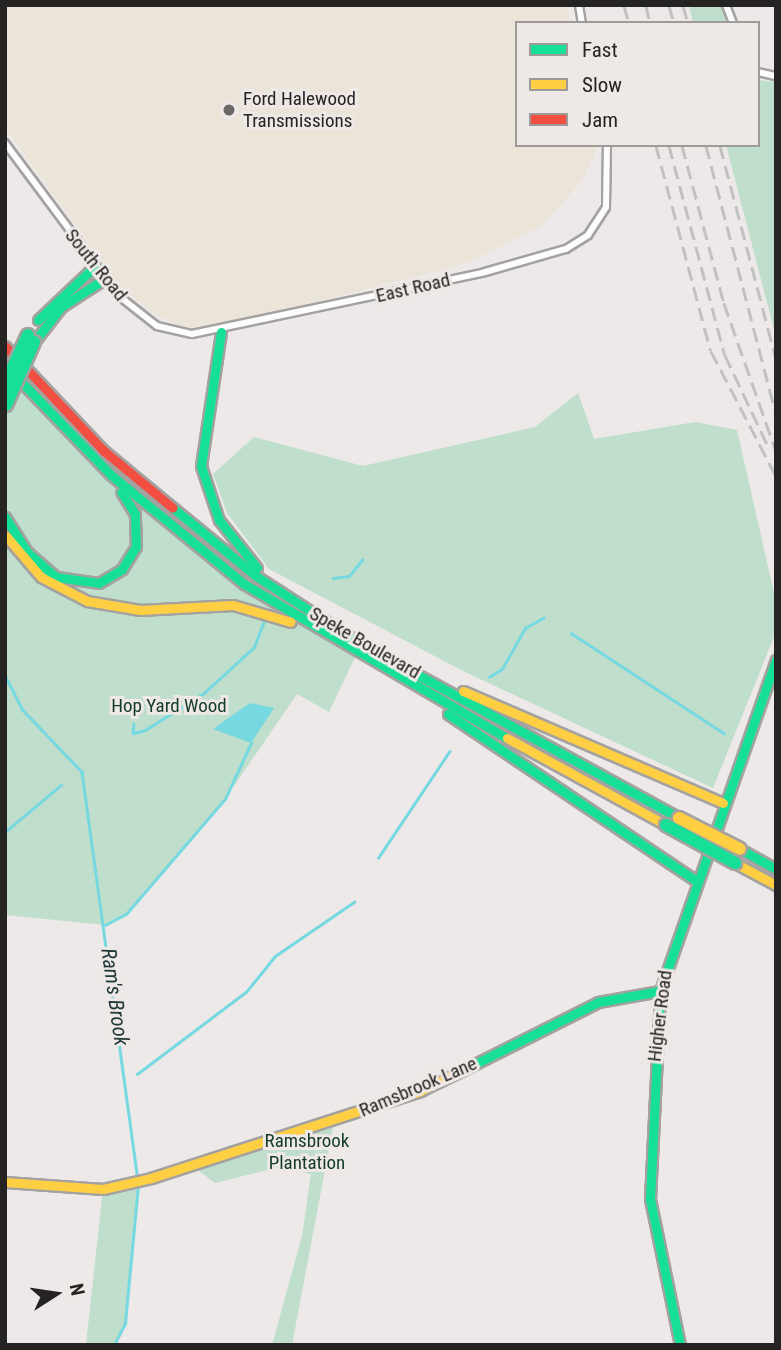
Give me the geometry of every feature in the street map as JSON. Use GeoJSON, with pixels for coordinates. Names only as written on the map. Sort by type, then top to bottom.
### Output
{"type":"FeatureCollection","features":[{"type":"Feature","properties":{"kind":"main road"},"geometry":{"type":"LineString","coordinates":[[5,384],[46,310],[94,267]]}},
{"type":"Feature","properties":{"kind":"main road"},"geometry":{"type":"LineString","coordinates":[[5,405],[31,339],[61,307],[104,279]]}},
{"type":"Feature","properties":{"kind":"main road"},"geometry":{"type":"LineString","coordinates":[[221,332],[219,375],[201,446],[212,505],[252,565],[358,642]]}},
{"type":"Feature","properties":{"kind":"main road","name":"Speke Boulevard"},"geometry":{"type":"LineString","coordinates":[[5,346],[149,492],[256,576],[358,642],[776,869]]}},
{"type":"Feature","properties":{"kind":"main road","name":"Speke Boulevard"},"geometry":{"type":"LineString","coordinates":[[5,365],[144,505],[324,636],[776,885]]}},
{"type":"Feature","properties":{"kind":"main road"},"geometry":{"type":"LineString","coordinates":[[5,517],[27,552],[72,583],[111,578],[136,547],[130,504],[21,384]]}},
{"type":"Feature","properties":{"kind":"main road"},"geometry":{"type":"LineString","coordinates":[[5,535],[41,577],[87,601],[140,610],[245,606],[324,636]]}},
{"type":"Feature","properties":{"kind":"main road","name":"Higher Road"},"geometry":{"type":"LineString","coordinates":[[680,1345],[650,1199],[660,991],[695,880],[776,660]]}},
{"type":"Feature","properties":{"kind":"main road"},"geometry":{"type":"LineString","coordinates":[[404,667],[723,803]]}},
{"type":"Feature","properties":{"kind":"main road"},"geometry":{"type":"LineString","coordinates":[[387,673],[695,880]]}},
{"type":"Feature","properties":{"kind":"main road","name":"Ramsbrook Lane"},"geometry":{"type":"LineString","coordinates":[[5,1182],[121,1185],[151,1178],[420,1091],[598,1002],[660,991]]}},
{"type":"Feature","properties":{"kind":"street","name":"South Road"},"geometry":{"type":"LineString","coordinates":[[5,143],[94,267],[157,326],[192,334],[221,332]]}},
{"type":"Feature","properties":{"kind":"street","name":"East Road"},"geometry":{"type":"LineString","coordinates":[[221,332],[542,258],[596,225],[609,191],[607,147]]}},
{"type":"Feature","properties":{"kind":"shaded area"},"geometry":{"type":"Polygon","coordinates":[[[5,5],[567,5],[570,21],[515,21],[515,147],[598,147],[581,182],[541,226],[468,263],[215,328],[187,328],[151,313],[116,281],[5,128],[5,5]]]}},
{"type":"Feature","properties":{"kind":"green space"},"geometry":{"type":"Polygon","coordinates":[[[689,5],[722,5],[726,21],[693,21],[689,5]]]}},
{"type":"Feature","properties":{"kind":"green space"},"geometry":{"type":"Polygon","coordinates":[[[760,80],[776,82],[776,337],[727,147],[760,147],[760,80]]]}},
{"type":"Feature","properties":{"kind":"green space","name":"Hop Yard Wood"},"geometry":{"type":"Polygon","coordinates":[[[21,384],[193,545],[356,655],[329,712],[297,694],[225,799],[126,914],[105,925],[5,915],[5,535],[69,593],[72,583],[56,577],[5,517],[5,405],[21,384]]]}},
{"type":"Feature","properties":{"kind":"green space"},"geometry":{"type":"Polygon","coordinates":[[[578,393],[594,439],[695,422],[737,430],[776,602],[776,632],[713,788],[465,672],[269,569],[227,513],[213,474],[254,437],[363,466],[535,427],[578,393]]]}},
{"type":"Feature","properties":{"kind":"green space","name":"Ramsbrook Plantation"},"geometry":{"type":"Polygon","coordinates":[[[334,1122],[292,1345],[272,1345],[302,1236],[311,1174],[279,1167],[215,1183],[191,1165],[334,1122]]]}},
{"type":"Feature","properties":{"kind":"green space"},"geometry":{"type":"Polygon","coordinates":[[[138,1181],[125,1323],[114,1345],[86,1345],[103,1189],[138,1181]]]}},
{"type":"Feature","properties":{"kind":"water"},"geometry":{"type":"Polygon","coordinates":[[[250,703],[274,708],[251,743],[213,729],[250,703]]]}},
{"type":"Feature","properties":{"kind":"waterway"},"geometry":{"type":"LineString","coordinates":[[333,578],[349,576],[362,560]]}},
{"type":"Feature","properties":{"kind":"waterway"},"geometry":{"type":"LineString","coordinates":[[489,677],[502,669],[525,628],[543,618]]}},
{"type":"Feature","properties":{"kind":"waterway"},"geometry":{"type":"LineString","coordinates":[[134,724],[133,733],[145,730],[204,693],[254,647],[263,623]]}},
{"type":"Feature","properties":{"kind":"waterway"},"geometry":{"type":"LineString","coordinates":[[571,633],[724,733]]}},
{"type":"Feature","properties":{"kind":"waterway","name":"Ram's Brook"},"geometry":{"type":"LineString","coordinates":[[5,675],[23,710],[82,772],[138,1179]]}},
{"type":"Feature","properties":{"kind":"waterway"},"geometry":{"type":"LineString","coordinates":[[105,925],[126,914],[225,799],[251,743]]}},
{"type":"Feature","properties":{"kind":"waterway"},"geometry":{"type":"LineString","coordinates":[[378,858],[449,752]]}},
{"type":"Feature","properties":{"kind":"waterway"},"geometry":{"type":"LineString","coordinates":[[5,832],[61,785]]}},
{"type":"Feature","properties":{"kind":"waterway"},"geometry":{"type":"LineString","coordinates":[[137,1074],[246,992],[275,956],[354,902]]}},
{"type":"Feature","properties":{"kind":"waterway","name":"Ram's Brook"},"geometry":{"type":"LineString","coordinates":[[114,1345],[125,1323],[138,1185]]}},
{"type":"Feature","properties":{"kind":"railway"},"geometry":{"type":"LineString","coordinates":[[624,5],[628,21]]}},
{"type":"Feature","properties":{"kind":"railway"},"geometry":{"type":"LineString","coordinates":[[646,5],[650,21]]}},
{"type":"Feature","properties":{"kind":"railway"},"geometry":{"type":"LineString","coordinates":[[669,5],[673,21]]}},
{"type":"Feature","properties":{"kind":"railway"},"geometry":{"type":"LineString","coordinates":[[683,5],[687,21]]}},
{"type":"Feature","properties":{"kind":"railway"},"geometry":{"type":"LineString","coordinates":[[657,147],[711,351],[776,476]]}},
{"type":"Feature","properties":{"kind":"railway"},"geometry":{"type":"LineString","coordinates":[[670,147],[725,355],[767,444]]}},
{"type":"Feature","properties":{"kind":"railway"},"geometry":{"type":"LineString","coordinates":[[683,147],[724,303],[776,451]]}},
{"type":"Feature","properties":{"kind":"railway"},"geometry":{"type":"LineString","coordinates":[[707,147],[776,413]]}},
{"type":"Feature","properties":{"kind":"railway"},"geometry":{"type":"LineString","coordinates":[[721,147],[776,358]]}},
{"type":"Feature","properties":{"kind":"traffic: fast"},"geometry":{"type":"LineString","coordinates":[[38,320],[94,267]]}},
{"type":"Feature","properties":{"kind":"traffic: fast"},"geometry":{"type":"LineString","coordinates":[[34,342],[61,307],[104,279]]}},
{"type":"Feature","properties":{"kind":"traffic: fast"},"geometry":{"type":"LineString","coordinates":[[221,332],[201,466],[219,520],[257,568]]}},
{"type":"Feature","properties":{"kind":"traffic: fast"},"geometry":{"type":"LineString","coordinates":[[5,384],[28,335]]}},
{"type":"Feature","properties":{"kind":"traffic: fast"},"geometry":{"type":"LineString","coordinates":[[6,405],[34,342]]}},
{"type":"Feature","properties":{"kind":"traffic: fast"},"geometry":{"type":"LineString","coordinates":[[5,365],[111,475],[244,584],[507,738]]}},
{"type":"Feature","properties":{"kind":"traffic: fast"},"geometry":{"type":"LineString","coordinates":[[5,517],[27,552],[56,577],[99,583],[122,569],[136,547],[135,514],[121,492]]}},
{"type":"Feature","properties":{"kind":"traffic: fast"},"geometry":{"type":"LineString","coordinates":[[173,508],[256,576],[358,642],[679,818]]}},
{"type":"Feature","properties":{"kind":"traffic: fast"},"geometry":{"type":"LineString","coordinates":[[680,1345],[650,1199],[660,991],[776,660]]}},
{"type":"Feature","properties":{"kind":"traffic: fast"},"geometry":{"type":"LineString","coordinates":[[448,714],[695,880]]}},
{"type":"Feature","properties":{"kind":"traffic: fast"},"geometry":{"type":"LineString","coordinates":[[666,825],[735,863]]}},
{"type":"Feature","properties":{"kind":"traffic: fast"},"geometry":{"type":"LineString","coordinates":[[740,849],[776,869]]}},
{"type":"Feature","properties":{"kind":"traffic: fast"},"geometry":{"type":"LineString","coordinates":[[471,1066],[598,1002],[660,991]]}},
{"type":"Feature","properties":{"kind":"traffic: slow"},"geometry":{"type":"LineString","coordinates":[[6,536],[41,577],[87,601],[140,610],[233,605],[291,622]]}},
{"type":"Feature","properties":{"kind":"traffic: slow"},"geometry":{"type":"LineString","coordinates":[[463,691],[723,803]]}},
{"type":"Feature","properties":{"kind":"traffic: slow"},"geometry":{"type":"LineString","coordinates":[[507,738],[666,825]]}},
{"type":"Feature","properties":{"kind":"traffic: slow"},"geometry":{"type":"LineString","coordinates":[[679,818],[740,849]]}},
{"type":"Feature","properties":{"kind":"traffic: slow"},"geometry":{"type":"LineString","coordinates":[[735,863],[776,885]]}},
{"type":"Feature","properties":{"kind":"traffic: slow"},"geometry":{"type":"LineString","coordinates":[[5,1182],[103,1189],[151,1178],[420,1091],[471,1066]]}},
{"type":"Feature","properties":{"kind":"traffic: jam"},"geometry":{"type":"LineString","coordinates":[[5,346],[104,451],[173,508]]}},
{"type":"Feature","properties":{"kind":"place","name":"Ford Halewood Transmissions"},"geometry":{"type":"Point","coordinates":[229,110]}}]}
